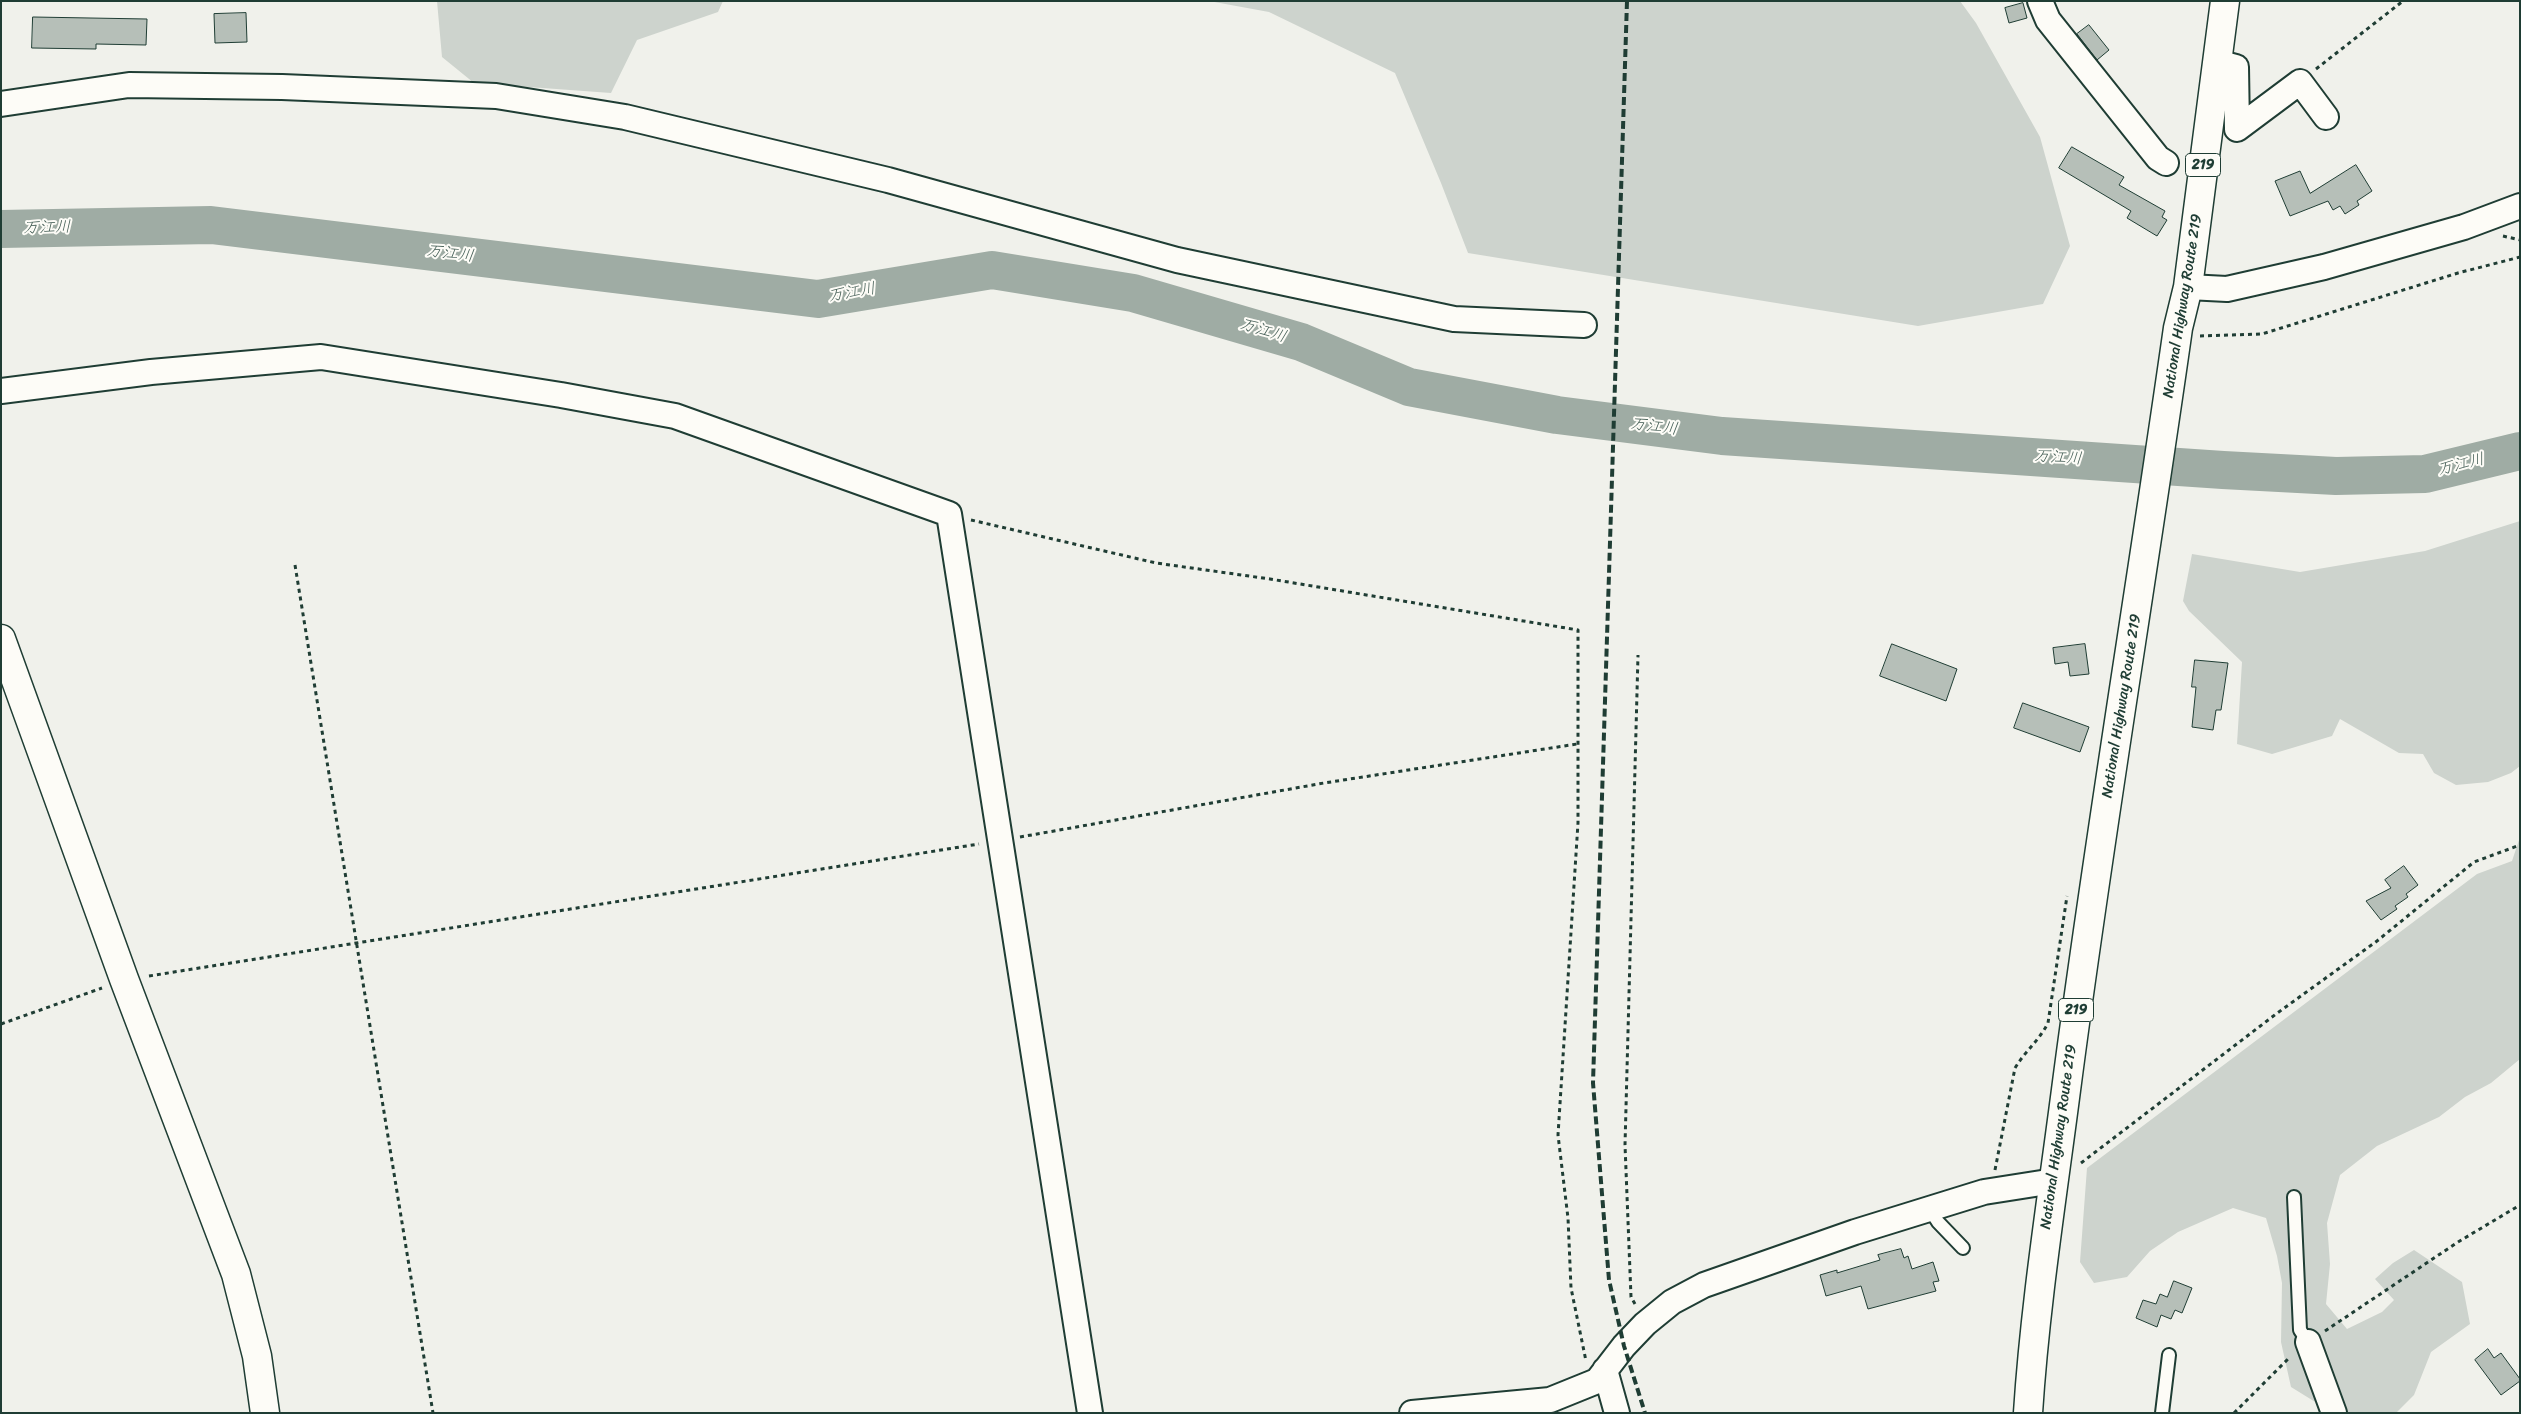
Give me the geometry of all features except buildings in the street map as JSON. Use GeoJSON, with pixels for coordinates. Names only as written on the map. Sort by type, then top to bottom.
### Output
{"type":"FeatureCollection","features":[{"type":"Feature","properties":{"kind":"main road","name":"National Highway Route 219"},"geometry":{"type":"LineString","coordinates":[[2028,1413],[2033,1334],[2087,926],[2138,610],[2178,328],[2188,287],[2225,1]]}},
{"type":"Feature","properties":{"kind":"main road"},"geometry":{"type":"LineString","coordinates":[[1,639],[124,980],[236,1274],[257,1356],[265,1413]]}},
{"type":"Feature","properties":{"kind":"street"},"geometry":{"type":"LineString","coordinates":[[2040,1],[2048,20],[2158,158],[2166,163]]}},
{"type":"Feature","properties":{"kind":"street"},"geometry":{"type":"LineString","coordinates":[[2217,62],[2236,67],[2237,128],[2300,82],[2326,117]]}},
{"type":"Feature","properties":{"kind":"street"},"geometry":{"type":"LineString","coordinates":[[1,104],[129,84],[282,87],[496,96],[624,117],[888,180],[1177,260],[1444,317],[1584,325]]}},
{"type":"Feature","properties":{"kind":"street"},"geometry":{"type":"LineString","coordinates":[[2188,287],[2227,289],[2324,267],[2464,227],[2520,206]]}},
{"type":"Feature","properties":{"kind":"street"},"geometry":{"type":"LineString","coordinates":[[1,391],[151,372],[321,357],[561,395],[676,416],[949,514],[1090,1413]]}},
{"type":"Feature","properties":{"kind":"street"},"geometry":{"type":"LineString","coordinates":[[1412,1413],[1550,1400],[1601,1376],[1624,1346],[1645,1324],[1672,1302],[1704,1285],[1930,1208],[1992,1190],[2054,1181]]}},
{"type":"Feature","properties":{"kind":"street"},"geometry":{"type":"LineString","coordinates":[[2308,1342],[2334,1413]]}},
{"type":"Feature","properties":{"kind":"street"},"geometry":{"type":"LineString","coordinates":[[1601,1376],[1617,1413]]}},
{"type":"Feature","properties":{"kind":"lane"},"geometry":{"type":"LineString","coordinates":[[2294,1197],[2300,1330],[2308,1342]]}},
{"type":"Feature","properties":{"kind":"lane"},"geometry":{"type":"LineString","coordinates":[[1930,1208],[1938,1222],[1963,1248]]}},
{"type":"Feature","properties":{"kind":"lane"},"geometry":{"type":"LineString","coordinates":[[2162,1413],[2170,1355]]}},
{"type":"Feature","properties":{"kind":"path"},"geometry":{"type":"LineString","coordinates":[[2300,82],[2403,1]]}},
{"type":"Feature","properties":{"kind":"path"},"geometry":{"type":"LineString","coordinates":[[2178,328],[2196,336],[2262,334],[2458,273],[2520,257]]}},
{"type":"Feature","properties":{"kind":"path"},"geometry":{"type":"LineString","coordinates":[[949,514],[1156,563],[1270,579],[1578,630],[1578,823],[1558,1135],[1568,1218],[1571,1288],[1585,1360],[1601,1376]]}},
{"type":"Feature","properties":{"kind":"path"},"geometry":{"type":"LineString","coordinates":[[295,565],[359,944],[433,1413]]}},
{"type":"Feature","properties":{"kind":"path"},"geometry":{"type":"LineString","coordinates":[[1638,655],[1624,1145],[1632,1297],[1645,1324]]}},
{"type":"Feature","properties":{"kind":"path"},"geometry":{"type":"LineString","coordinates":[[1,1024],[124,980],[1001,840],[1324,783],[1577,744]]}},
{"type":"Feature","properties":{"kind":"path"},"geometry":{"type":"LineString","coordinates":[[2054,1181],[2098,1151],[2276,1014],[2377,941],[2474,862],[2520,845]]}},
{"type":"Feature","properties":{"kind":"path"},"geometry":{"type":"LineString","coordinates":[[1992,1190],[1998,1143],[2015,1068],[2021,1057],[2039,1040],[2048,1023],[2067,895]]}},
{"type":"Feature","properties":{"kind":"path"},"geometry":{"type":"LineString","coordinates":[[2234,1413],[2263,1382],[2308,1342],[2458,1242],[2520,1205]]}},
{"type":"Feature","properties":{"kind":"shaded area"},"geometry":{"type":"Polygon","coordinates":[[[437,1],[723,1],[718,12],[637,40],[611,93],[474,83],[442,57],[437,1]]]}},
{"type":"Feature","properties":{"kind":"shaded area"},"geometry":{"type":"Polygon","coordinates":[[[1209,1],[1960,1],[1976,23],[2040,137],[2070,246],[2043,304],[1918,326],[1468,253],[1395,73],[1269,12],[1209,1]]]}},
{"type":"Feature","properties":{"kind":"shaded area"},"geometry":{"type":"Polygon","coordinates":[[[2520,521],[2520,766],[2511,773],[2488,782],[2456,785],[2434,773],[2423,754],[2399,753],[2340,719],[2332,736],[2272,754],[2237,744],[2242,662],[2189,611],[2183,601],[2192,554],[2300,572],[2425,551],[2520,521]]]}},
{"type":"Feature","properties":{"kind":"shaded area"},"geometry":{"type":"Polygon","coordinates":[[[2520,837],[2520,1059],[2491,1083],[2465,1097],[2439,1117],[2377,1146],[2340,1175],[2327,1223],[2330,1264],[2326,1304],[2347,1329],[2382,1312],[2394,1300],[2375,1279],[2393,1263],[2414,1250],[2462,1282],[2470,1324],[2431,1352],[2414,1395],[2396,1413],[2333,1413],[2291,1387],[2281,1342],[2282,1283],[2277,1256],[2266,1218],[2233,1208],[2178,1232],[2150,1251],[2127,1277],[2094,1283],[2080,1262],[2087,1168],[2477,874],[2512,861],[2520,837]]]}},
{"type":"Feature","properties":{"kind":"waterway","name":"万江川"},"geometry":{"type":"LineString","coordinates":[[1,229],[211,225],[818,299],[992,270],[1133,293],[1301,342],[1409,387],[1557,415],[1722,436],[2336,476],[2425,474],[2520,451]]}},
{"type":"Feature","properties":{"kind":"railway"},"geometry":{"type":"LineString","coordinates":[[1627,1],[1593,1083],[1609,1280],[1624,1346],[1645,1413]]}}]}
